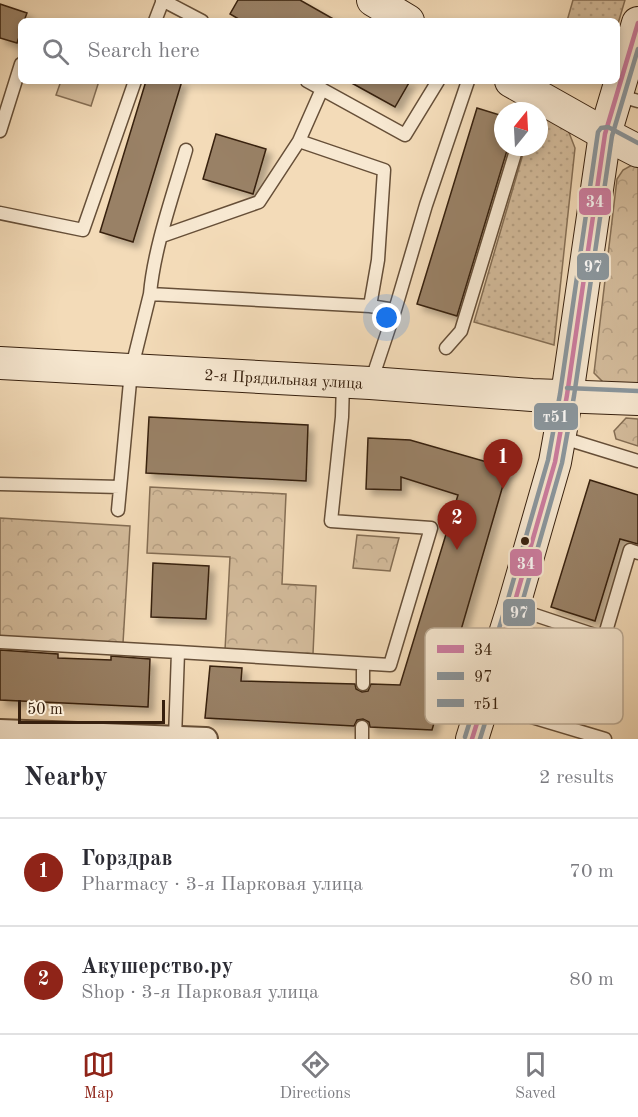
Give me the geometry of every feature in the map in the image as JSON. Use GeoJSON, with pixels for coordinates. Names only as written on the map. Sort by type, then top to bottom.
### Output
{"type":"FeatureCollection","features":[{"type":"Feature","properties":{"kind":"street"},"geometry":{"type":"LineString","coordinates":[[373,0],[403,18]]}},
{"type":"Feature","properties":{"kind":"street"},"geometry":{"type":"LineString","coordinates":[[507,628],[555,462],[605,134],[628,98],[638,23]]}},
{"type":"Feature","properties":{"kind":"street"},"geometry":{"type":"LineString","coordinates":[[516,84],[638,151]]}},
{"type":"Feature","properties":{"kind":"street","name":"2-я Прядильная улица"},"geometry":{"type":"LineString","coordinates":[[0,363],[357,382],[532,395],[638,399]]}},
{"type":"Feature","properties":{"kind":"street"},"geometry":{"type":"LineString","coordinates":[[472,739],[477,724]]}},
{"type":"Feature","properties":{"kind":"street"},"geometry":{"type":"LineString","coordinates":[[0,731],[104,737],[206,739]]}},
{"type":"Feature","properties":{"kind":"lane"},"geometry":{"type":"LineString","coordinates":[[156,18],[162,0],[196,18]]}},
{"type":"Feature","properties":{"kind":"lane"},"geometry":{"type":"LineString","coordinates":[[0,132],[18,74]]}},
{"type":"Feature","properties":{"kind":"lane"},"geometry":{"type":"LineString","coordinates":[[0,213],[83,230],[134,84]]}},
{"type":"Feature","properties":{"kind":"lane"},"geometry":{"type":"LineString","coordinates":[[312,84],[405,135],[436,84]]}},
{"type":"Feature","properties":{"kind":"lane"},"geometry":{"type":"LineString","coordinates":[[0,642],[390,665],[431,528],[331,521],[342,417],[357,382],[395,310],[426,205],[467,84]]}},
{"type":"Feature","properties":{"kind":"lane"},"geometry":{"type":"LineString","coordinates":[[162,236],[259,202],[299,141],[322,90]]}},
{"type":"Feature","properties":{"kind":"lane"},"geometry":{"type":"LineString","coordinates":[[299,141],[384,170],[378,260],[370,306]]}},
{"type":"Feature","properties":{"kind":"lane"},"geometry":{"type":"LineString","coordinates":[[118,510],[131,370],[162,236],[186,150]]}},
{"type":"Feature","properties":{"kind":"lane"},"geometry":{"type":"LineString","coordinates":[[446,348],[461,331],[514,156]]}},
{"type":"Feature","properties":{"kind":"lane"},"geometry":{"type":"LineString","coordinates":[[150,294],[370,306],[395,310]]}},
{"type":"Feature","properties":{"kind":"lane"},"geometry":{"type":"LineString","coordinates":[[559,436],[638,461]]}},
{"type":"Feature","properties":{"kind":"lane"},"geometry":{"type":"LineString","coordinates":[[0,484],[120,487]]}},
{"type":"Feature","properties":{"kind":"lane"},"geometry":{"type":"LineString","coordinates":[[607,628],[630,550],[638,553]]}},
{"type":"Feature","properties":{"kind":"lane"},"geometry":{"type":"LineString","coordinates":[[513,608],[574,628]]}},
{"type":"Feature","properties":{"kind":"lane"},"geometry":{"type":"LineString","coordinates":[[175,738],[178,652]]}},
{"type":"Feature","properties":{"kind":"lane"},"geometry":{"type":"LineString","coordinates":[[363,664],[363,684]]}},
{"type":"Feature","properties":{"kind":"lane"},"geometry":{"type":"LineString","coordinates":[[554,724],[604,739]]}},
{"type":"Feature","properties":{"kind":"green space"},"geometry":{"type":"Polygon","coordinates":[[[573,0],[625,0],[620,18],[568,18],[573,0]]]}},
{"type":"Feature","properties":{"kind":"green space"},"geometry":{"type":"Polygon","coordinates":[[[60,84],[98,84],[91,106],[56,95],[60,84]]]}},
{"type":"Feature","properties":{"kind":"green space"},"geometry":{"type":"Polygon","coordinates":[[[548,118],[568,130],[575,148],[554,345],[474,322],[522,156],[548,156],[548,118]]]}},
{"type":"Feature","properties":{"kind":"green space"},"geometry":{"type":"Polygon","coordinates":[[[632,165],[638,165],[638,386],[605,384],[594,373],[617,179],[623,170],[632,165]]]}},
{"type":"Feature","properties":{"kind":"green space"},"geometry":{"type":"Polygon","coordinates":[[[626,418],[638,419],[638,446],[616,439],[614,431],[626,418]]]}},
{"type":"Feature","properties":{"kind":"green space"},"geometry":{"type":"Polygon","coordinates":[[[150,487],[286,494],[282,584],[316,586],[313,654],[225,650],[230,557],[147,553],[150,487]]]}},
{"type":"Feature","properties":{"kind":"green space"},"geometry":{"type":"Polygon","coordinates":[[[0,518],[130,526],[123,643],[0,636],[0,518]]]}},
{"type":"Feature","properties":{"kind":"green space"},"geometry":{"type":"Polygon","coordinates":[[[357,535],[399,538],[390,571],[353,568],[357,535]]]}},
{"type":"Feature","properties":{"kind":"building"},"geometry":{"type":"Polygon","coordinates":[[[238,0],[300,0],[332,18],[237,18],[230,14],[238,0]]]}},
{"type":"Feature","properties":{"kind":"building"},"geometry":{"type":"Polygon","coordinates":[[[0,4],[27,13],[25,18],[18,18],[17,43],[0,38],[0,4]]]}},
{"type":"Feature","properties":{"kind":"building"},"geometry":{"type":"Polygon","coordinates":[[[145,84],[181,84],[133,242],[100,232],[145,84]]]}},
{"type":"Feature","properties":{"kind":"building"},"geometry":{"type":"Polygon","coordinates":[[[353,84],[408,84],[395,107],[353,84]]]}},
{"type":"Feature","properties":{"kind":"building"},"geometry":{"type":"Polygon","coordinates":[[[477,108],[494,113],[494,156],[505,156],[457,316],[417,304],[477,108]]]}},
{"type":"Feature","properties":{"kind":"building"},"geometry":{"type":"Polygon","coordinates":[[[216,134],[266,149],[253,194],[203,179],[216,134]]]}},
{"type":"Feature","properties":{"kind":"building"},"geometry":{"type":"Polygon","coordinates":[[[149,417],[308,425],[306,481],[146,473],[149,417]]]}},
{"type":"Feature","properties":{"kind":"building"},"geometry":{"type":"Polygon","coordinates":[[[368,438],[410,440],[508,468],[462,628],[425,628],[425,724],[434,724],[432,730],[370,727],[369,722],[363,719],[357,720],[354,726],[205,718],[210,666],[242,668],[241,681],[355,684],[356,689],[362,692],[368,691],[371,684],[400,685],[458,495],[401,477],[401,490],[366,489],[368,438]]]}},
{"type":"Feature","properties":{"kind":"building"},"geometry":{"type":"Polygon","coordinates":[[[590,480],[638,495],[638,544],[620,539],[595,621],[551,607],[590,480]]]}},
{"type":"Feature","properties":{"kind":"building"},"geometry":{"type":"Polygon","coordinates":[[[153,563],[209,566],[206,619],[151,617],[153,563]]]}},
{"type":"Feature","properties":{"kind":"building"},"geometry":{"type":"Polygon","coordinates":[[[0,650],[58,654],[58,658],[111,660],[111,656],[150,659],[148,707],[0,700],[0,650]]]}},
{"type":"Feature","properties":{"kind":"transit line","name":"34"},"geometry":{"type":"LineString","coordinates":[[620,84],[638,23]]}},
{"type":"Feature","properties":{"kind":"transit line","name":"97"},"geometry":{"type":"LineString","coordinates":[[514,628],[562,463],[612,136],[638,49]]}},
{"type":"Feature","properties":{"kind":"transit line","name":"34"},"geometry":{"type":"LineString","coordinates":[[507,628],[555,462],[605,134],[620,84]]}},
{"type":"Feature","properties":{"kind":"transit line","name":"т51"},"geometry":{"type":"LineString","coordinates":[[499,628],[548,460],[560,394],[598,132],[601,128],[608,127],[638,143]]}},
{"type":"Feature","properties":{"kind":"transit line","name":"т51"},"geometry":{"type":"LineString","coordinates":[[567,388],[638,391]]}},
{"type":"Feature","properties":{"kind":"transit line","name":"т51"},"geometry":{"type":"LineString","coordinates":[[465,737],[469,724]]}},
{"type":"Feature","properties":{"kind":"transit line","name":"34"},"geometry":{"type":"LineString","coordinates":[[472,739],[477,724]]}},
{"type":"Feature","properties":{"kind":"transit line","name":"97"},"geometry":{"type":"LineString","coordinates":[[480,739],[485,724]]}},
{"type":"Feature","properties":{"kind":"place","name":"Горздрав"},"geometry":{"type":"Point","coordinates":[503,489]}},
{"type":"Feature","properties":{"kind":"place","name":"Акушерство.ру"},"geometry":{"type":"Point","coordinates":[457,550]}}]}
